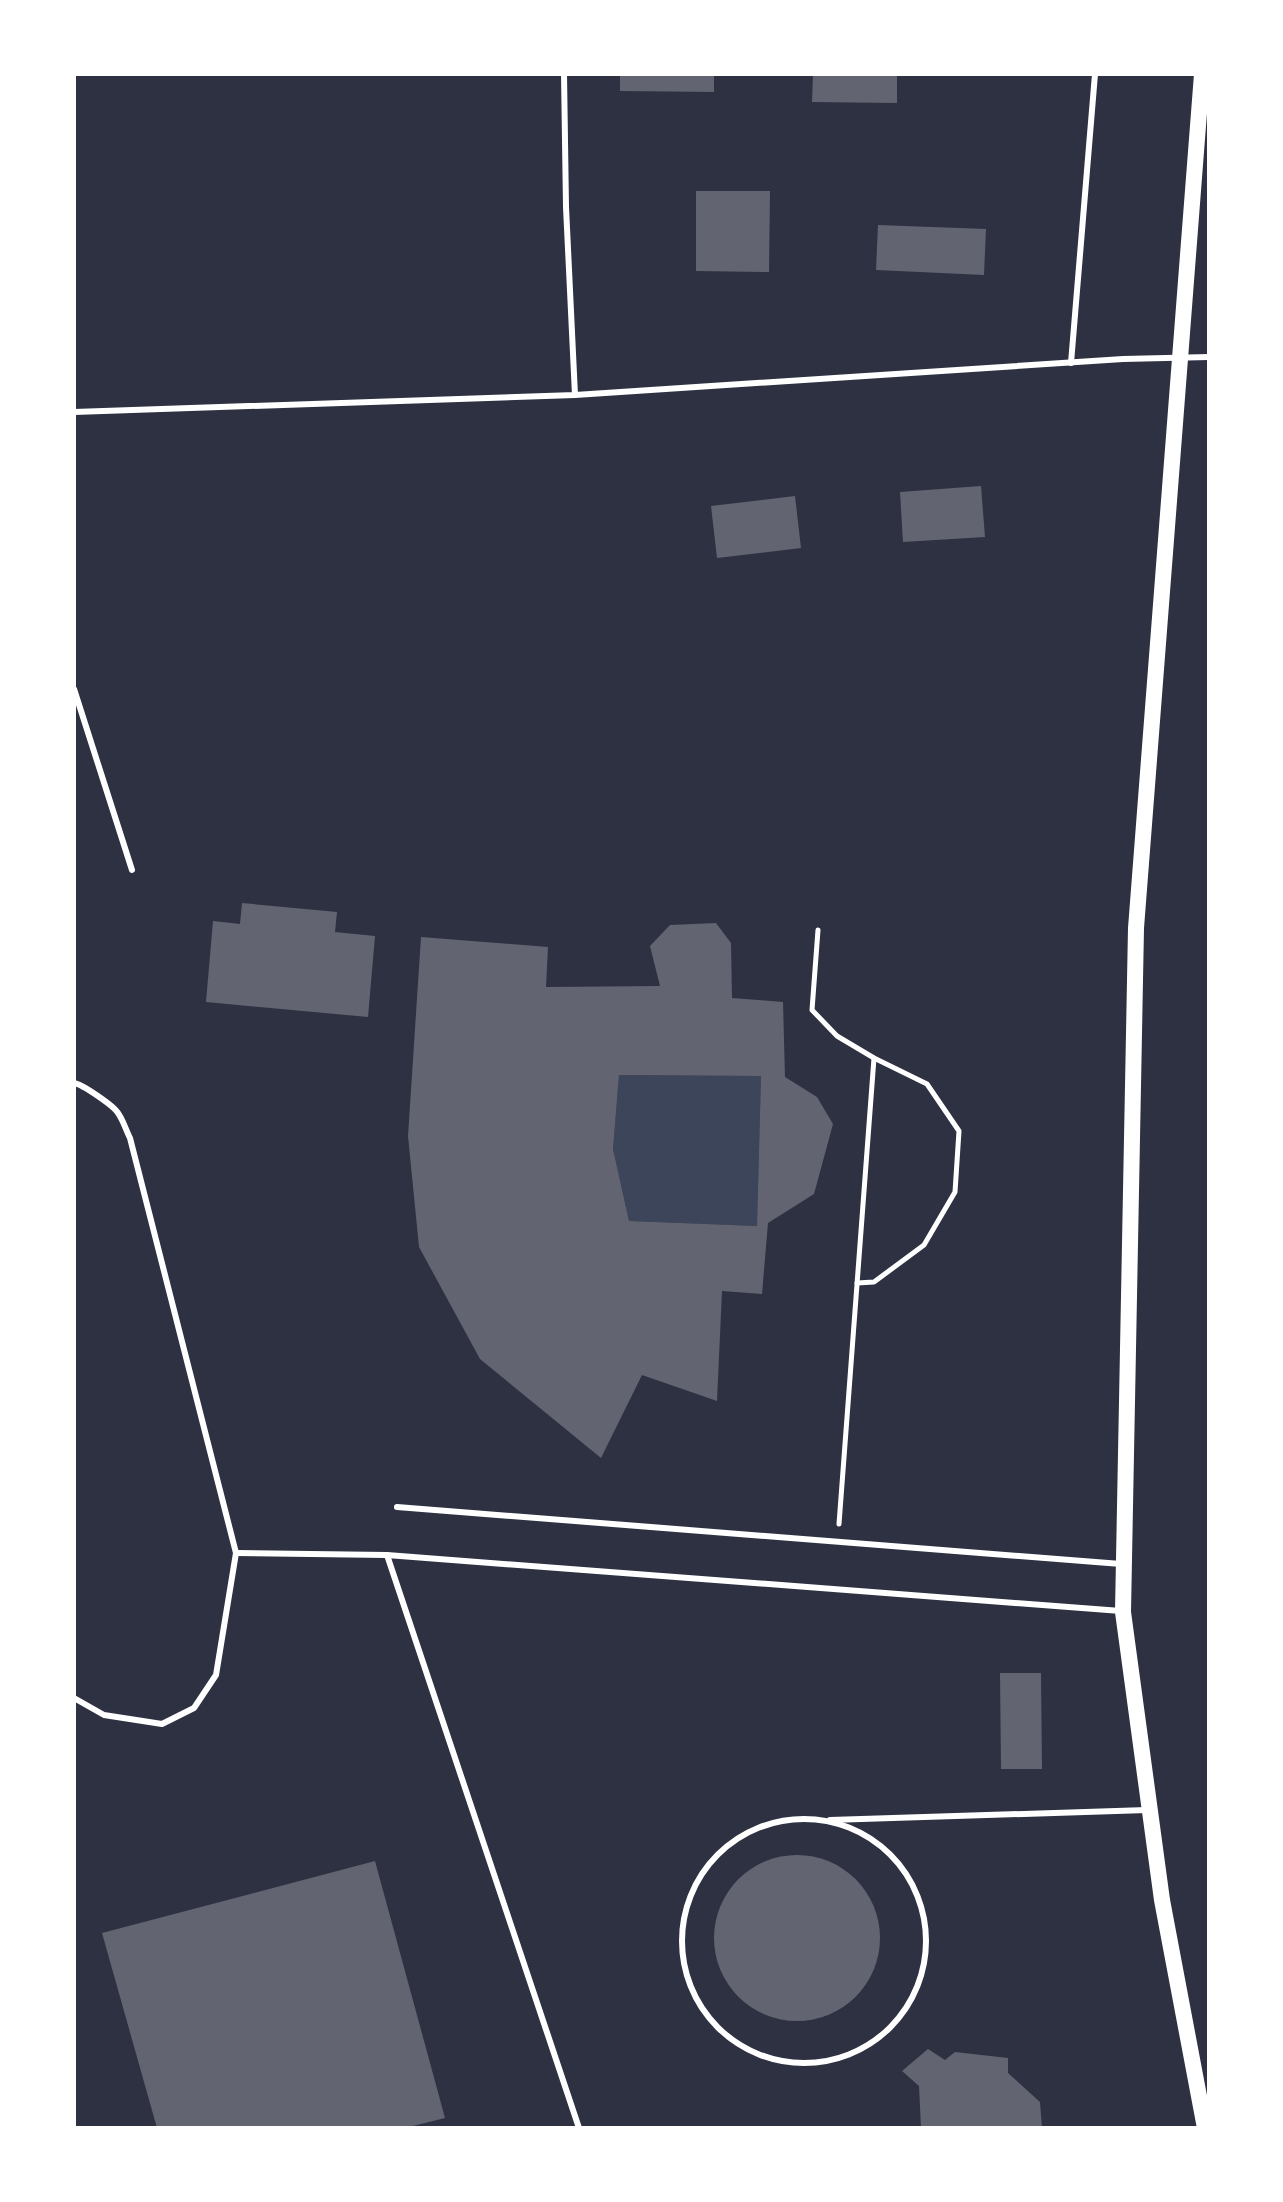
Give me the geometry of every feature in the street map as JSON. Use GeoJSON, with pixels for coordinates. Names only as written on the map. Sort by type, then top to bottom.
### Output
{"type":"FeatureCollection","features":[{"type":"Feature","properties":{"kind":"main road"},"geometry":{"type":"LineString","coordinates":[[1202,74],[1136,928],[1123,1612],[1162,1900],[1205,2128]]}},
{"type":"Feature","properties":{"kind":"lane"},"geometry":{"type":"LineString","coordinates":[[564,74],[566,207],[575,395]]}},
{"type":"Feature","properties":{"kind":"lane"},"geometry":{"type":"LineString","coordinates":[[1071,363],[1095,74]]}},
{"type":"Feature","properties":{"kind":"lane"},"geometry":{"type":"LineString","coordinates":[[74,412],[575,395],[1179,356],[1209,357]]}},
{"type":"Feature","properties":{"kind":"lane"},"geometry":{"type":"LineString","coordinates":[[74,689],[132,870]]}},
{"type":"Feature","properties":{"kind":"lane"},"geometry":{"type":"LineString","coordinates":[[74,1083],[82,1084],[94,1096],[117,1110],[130,1138],[236,1553],[216,1675],[194,1708],[162,1724],[104,1715],[74,1698]]}},
{"type":"Feature","properties":{"kind":"lane"},"geometry":{"type":"LineString","coordinates":[[397,1507],[1124,1564]]}},
{"type":"Feature","properties":{"kind":"lane"},"geometry":{"type":"LineString","coordinates":[[236,1553],[387,1555],[1123,1612]]}},
{"type":"Feature","properties":{"kind":"lane"},"geometry":{"type":"LineString","coordinates":[[387,1555],[579,2128]]}},
{"type":"Feature","properties":{"kind":"lane"},"geometry":{"type":"LineString","coordinates":[[827,1820],[863,1833],[897,1859],[919,1895],[928,1937],[922,1979],[902,2016],[871,2045],[831,2061],[789,2063],[748,2050],[714,2025],[692,1993],[682,1956],[683,1918],[696,1882],[720,1852],[751,1830],[788,1819],[1150,1810]]}},
{"type":"Feature","properties":{"kind":"path"},"geometry":{"type":"LineString","coordinates":[[818,930],[812,1010],[837,1036],[927,1084],[959,1131],[955,1192],[924,1245],[874,1282],[857,1283]]}},
{"type":"Feature","properties":{"kind":"path"},"geometry":{"type":"LineString","coordinates":[[837,1541],[874,1058]]}},
{"type":"Feature","properties":{"kind":"shaded area"},"geometry":{"type":"Polygon","coordinates":[[[619,1075],[761,1076],[757,1226],[629,1221],[613,1149],[619,1075]]]}},
{"type":"Feature","properties":{"kind":"building"},"geometry":{"type":"Polygon","coordinates":[[[620,74],[714,74],[714,92],[620,91],[620,74]]]}},
{"type":"Feature","properties":{"kind":"building"},"geometry":{"type":"Polygon","coordinates":[[[813,74],[897,74],[897,103],[812,102],[813,74]]]}},
{"type":"Feature","properties":{"kind":"building"},"geometry":{"type":"Polygon","coordinates":[[[696,191],[770,191],[769,272],[696,271],[696,191]]]}},
{"type":"Feature","properties":{"kind":"building"},"geometry":{"type":"Polygon","coordinates":[[[878,225],[986,229],[984,275],[876,270],[878,225]]]}},
{"type":"Feature","properties":{"kind":"building"},"geometry":{"type":"Polygon","coordinates":[[[981,486],[985,537],[903,542],[900,492],[981,486]]]}},
{"type":"Feature","properties":{"kind":"building"},"geometry":{"type":"Polygon","coordinates":[[[795,496],[801,548],[717,558],[711,506],[795,496]]]}},
{"type":"Feature","properties":{"kind":"building"},"geometry":{"type":"Polygon","coordinates":[[[242,903],[337,912],[335,932],[375,936],[368,1017],[206,1002],[213,921],[240,924],[242,903]]]}},
{"type":"Feature","properties":{"kind":"building"},"geometry":{"type":"Polygon","coordinates":[[[716,923],[731,943],[732,998],[783,1002],[785,1077],[817,1097],[833,1124],[814,1194],[768,1223],[762,1294],[722,1291],[717,1401],[642,1375],[601,1458],[480,1359],[419,1247],[408,1136],[421,937],[548,947],[546,987],[660,986],[650,946],[670,925],[716,923]],[[619,1075],[613,1149],[629,1221],[757,1226],[761,1076],[619,1075]]]}},
{"type":"Feature","properties":{"kind":"building"},"geometry":{"type":"Polygon","coordinates":[[[1000,1673],[1041,1673],[1042,1769],[1001,1769],[1000,1673]]]}},
{"type":"Feature","properties":{"kind":"building"},"geometry":{"type":"Polygon","coordinates":[[[797,1855],[829,1862],[856,1879],[873,1906],[880,1938],[873,1970],[856,1997],[829,2014],[797,2021],[765,2014],[738,1997],[721,1970],[714,1938],[721,1906],[738,1879],[765,1862],[797,1855]]]}},
{"type":"Feature","properties":{"kind":"building"},"geometry":{"type":"Polygon","coordinates":[[[375,1861],[445,2118],[405,2128],[157,2128],[102,1933],[375,1861]]]}},
{"type":"Feature","properties":{"kind":"building"},"geometry":{"type":"Polygon","coordinates":[[[928,2049],[945,2060],[955,2052],[1008,2058],[1008,2073],[1040,2102],[1042,2128],[921,2128],[919,2086],[902,2071],[928,2049]]]}}]}
